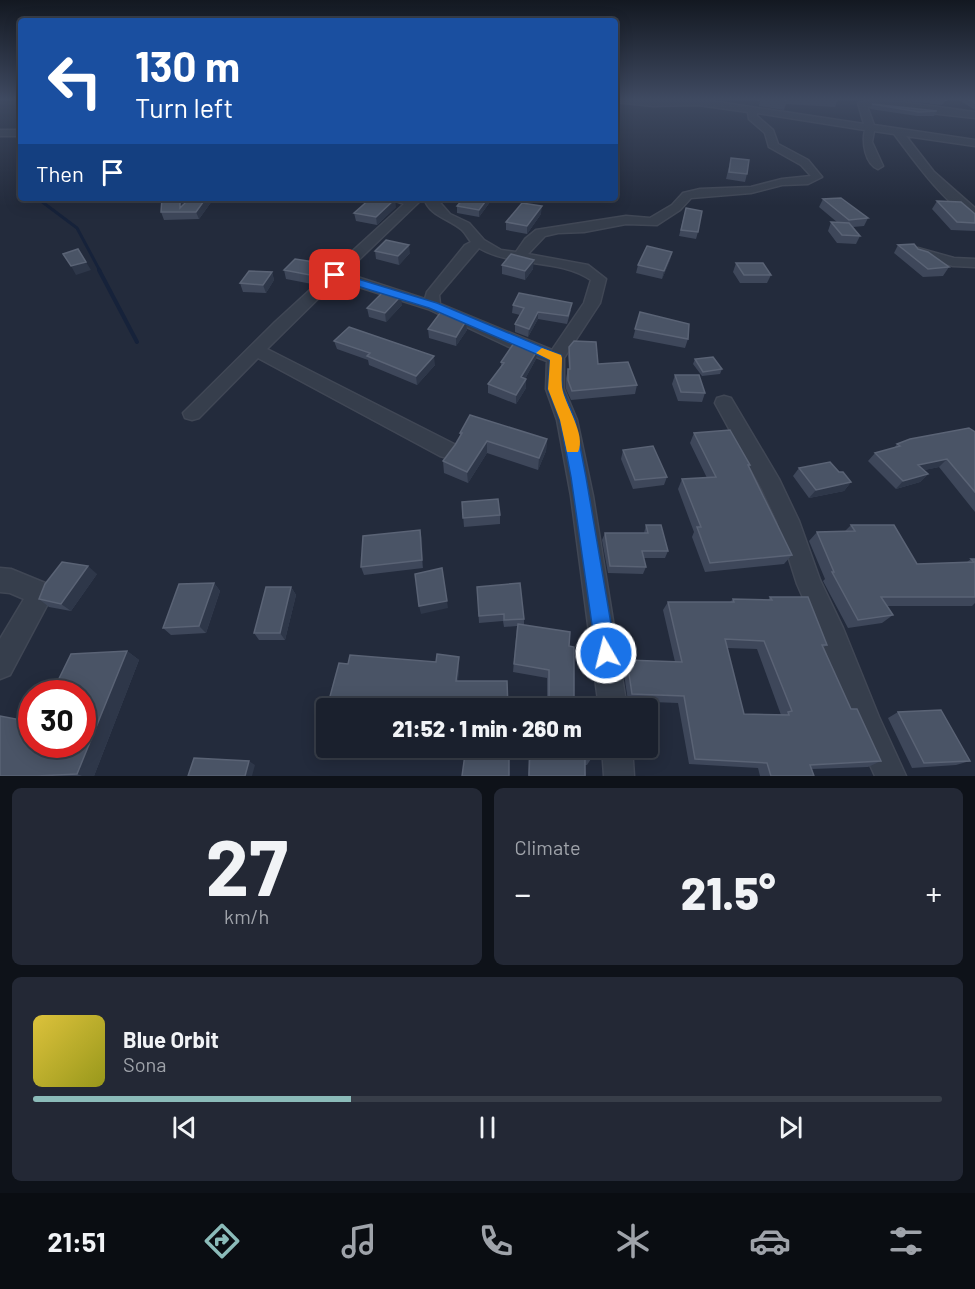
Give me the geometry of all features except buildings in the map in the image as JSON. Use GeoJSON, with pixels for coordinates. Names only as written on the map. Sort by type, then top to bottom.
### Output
{"type":"FeatureCollection","features":[{"type":"Feature","properties":{"kind":"street"},"geometry":{"type":"LineString","coordinates":[[520,256],[530,242],[542,233],[626,220],[653,222],[663,213],[680,207],[687,195],[700,192],[743,191],[782,182],[808,181],[817,177],[816,173],[804,164],[773,145],[771,134]]}},
{"type":"Feature","properties":{"kind":"street"},"geometry":{"type":"LineString","coordinates":[[869,134],[867,142],[878,166]]}},
{"type":"Feature","properties":{"kind":"street"},"geometry":{"type":"LineString","coordinates":[[899,134],[930,174],[955,199],[975,214]]}},
{"type":"Feature","properties":{"kind":"street"},"geometry":{"type":"LineString","coordinates":[[918,134],[975,143]]}},
{"type":"Feature","properties":{"kind":"street"},"geometry":{"type":"LineString","coordinates":[[192,413],[258,351],[285,320],[414,201]]}},
{"type":"Feature","properties":{"kind":"street"},"geometry":{"type":"LineString","coordinates":[[430,201],[446,217],[465,226],[478,243],[497,253],[583,268],[599,279],[592,303],[556,358],[555,389],[567,420],[582,496],[612,698]]}},
{"type":"Feature","properties":{"kind":"street"},"geometry":{"type":"LineString","coordinates":[[433,306],[432,295],[470,248],[478,243]]}},
{"type":"Feature","properties":{"kind":"street"},"geometry":{"type":"LineString","coordinates":[[918,252],[953,262],[975,263]]}},
{"type":"Feature","properties":{"kind":"street"},"geometry":{"type":"LineString","coordinates":[[335,275],[433,306],[556,358]]}},
{"type":"Feature","properties":{"kind":"street"},"geometry":{"type":"LineString","coordinates":[[258,351],[447,450]]}},
{"type":"Feature","properties":{"kind":"street"},"geometry":{"type":"LineString","coordinates":[[724,403],[771,485],[788,521],[809,584],[834,637],[867,725],[891,776]]}},
{"type":"Feature","properties":{"kind":"street"},"geometry":{"type":"LineString","coordinates":[[0,579],[11,581],[41,594],[0,664]]}},
{"type":"Feature","properties":{"kind":"street"},"geometry":{"type":"LineString","coordinates":[[618,758],[619,776]]}},
{"type":"Feature","properties":{"kind":"waterway"},"geometry":{"type":"LineString","coordinates":[[41,201],[77,228],[100,271]]}},
{"type":"Feature","properties":{"kind":"waterway"},"geometry":{"type":"LineString","coordinates":[[99,270],[137,342]]}},
{"type":"Feature","properties":{"kind":"slow traffic"},"geometry":{"type":"LineString","coordinates":[[542,353],[556,358],[555,389],[567,420],[573,447]]}},
{"type":"Feature","properties":{"kind":"route"},"geometry":{"type":"LineString","coordinates":[[335,275],[433,306],[513,342],[556,358],[555,389],[567,420],[579,477],[606,653]]}}]}
